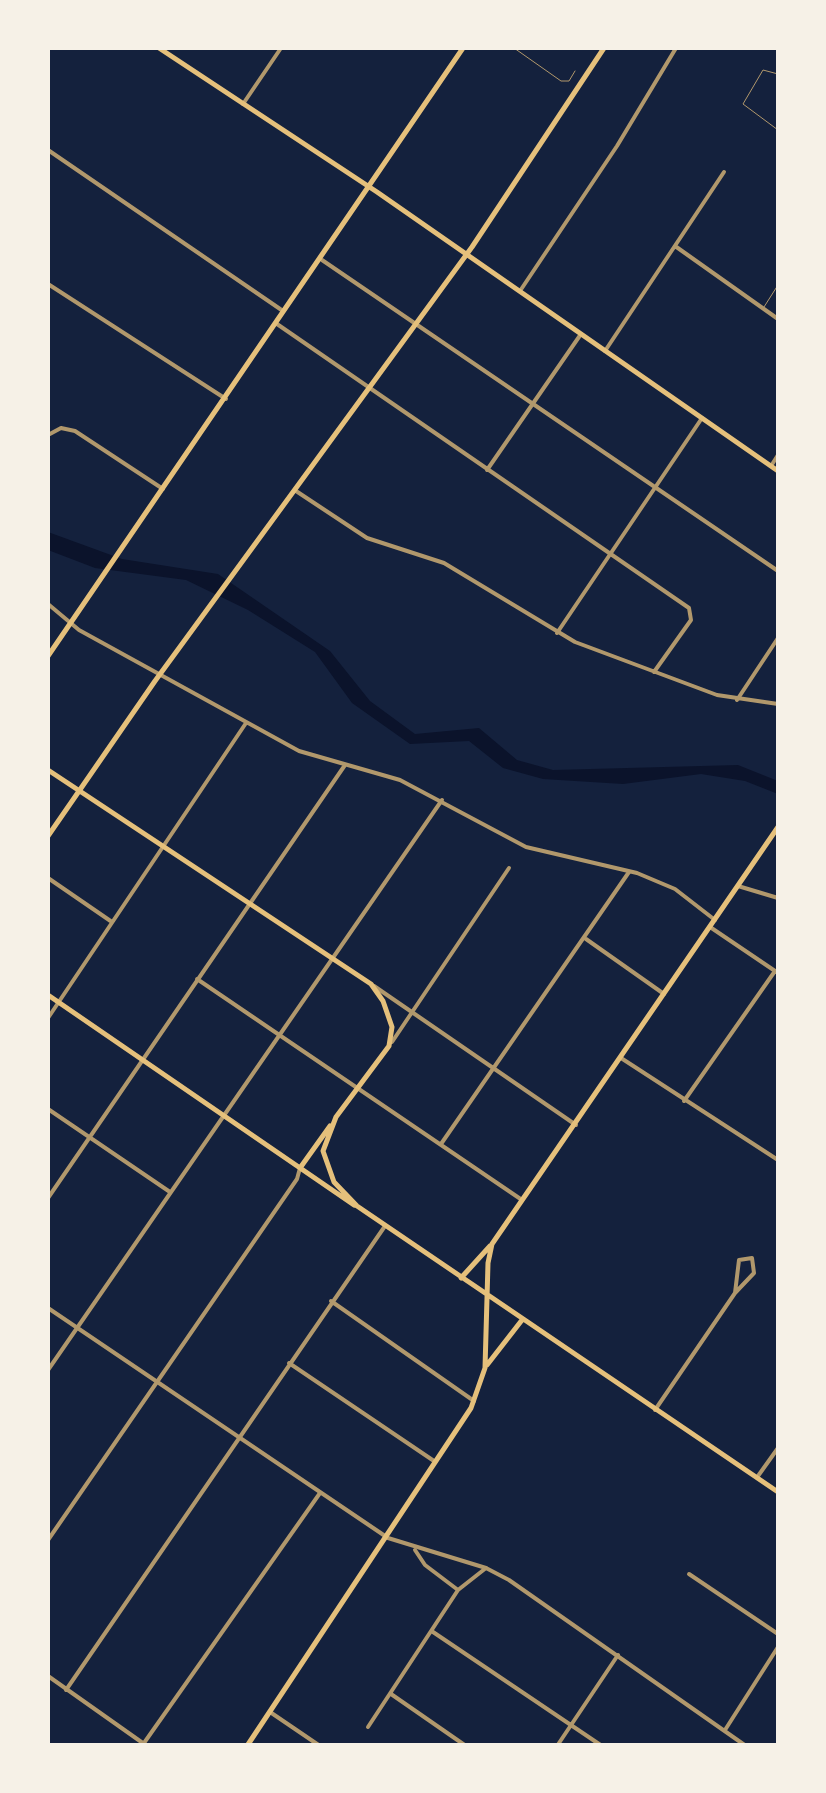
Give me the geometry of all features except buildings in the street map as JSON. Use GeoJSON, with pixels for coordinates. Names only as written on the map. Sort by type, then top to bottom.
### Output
{"type":"FeatureCollection","features":[{"type":"Feature","properties":{"kind":"main road"},"geometry":{"type":"LineString","coordinates":[[159,48],[370,187],[778,471]]}},
{"type":"Feature","properties":{"kind":"main road"},"geometry":{"type":"LineString","coordinates":[[48,656],[322,260],[463,48]]}},
{"type":"Feature","properties":{"kind":"main road"},"geometry":{"type":"LineString","coordinates":[[48,836],[160,674],[417,325],[604,48]]}},
{"type":"Feature","properties":{"kind":"main road"},"geometry":{"type":"LineString","coordinates":[[48,770],[371,984],[390,1014],[389,1046],[300,1168]]}},
{"type":"Feature","properties":{"kind":"main road"},"geometry":{"type":"LineString","coordinates":[[461,1278],[492,1244],[778,827]]}},
{"type":"Feature","properties":{"kind":"main road"},"geometry":{"type":"LineString","coordinates":[[48,995],[224,1114],[342,1201],[356,1206]]}},
{"type":"Feature","properties":{"kind":"main road"},"geometry":{"type":"LineString","coordinates":[[336,1118],[325,1140],[326,1164],[334,1182],[356,1206],[778,1492]]}},
{"type":"Feature","properties":{"kind":"main road"},"geometry":{"type":"LineString","coordinates":[[247,1746],[388,1538],[474,1401],[485,1368],[492,1244]]}},
{"type":"Feature","properties":{"kind":"main road"},"geometry":{"type":"LineString","coordinates":[[485,1368],[522,1320]]}},
{"type":"Feature","properties":{"kind":"street"},"geometry":{"type":"LineString","coordinates":[[243,104],[281,48]]}},
{"type":"Feature","properties":{"kind":"street"},"geometry":{"type":"LineString","coordinates":[[520,291],[617,146],[676,48]]}},
{"type":"Feature","properties":{"kind":"street"},"geometry":{"type":"LineString","coordinates":[[48,150],[286,312]]}},
{"type":"Feature","properties":{"kind":"street"},"geometry":{"type":"LineString","coordinates":[[605,352],[724,172]]}},
{"type":"Feature","properties":{"kind":"street"},"geometry":{"type":"LineString","coordinates":[[675,246],[778,319]]}},
{"type":"Feature","properties":{"kind":"street"},"geometry":{"type":"LineString","coordinates":[[322,260],[778,571]]}},
{"type":"Feature","properties":{"kind":"street"},"geometry":{"type":"LineString","coordinates":[[48,284],[226,399]]}},
{"type":"Feature","properties":{"kind":"street"},"geometry":{"type":"LineString","coordinates":[[278,324],[692,613],[654,672]]}},
{"type":"Feature","properties":{"kind":"street"},"geometry":{"type":"LineString","coordinates":[[487,470],[580,334]]}},
{"type":"Feature","properties":{"kind":"street"},"geometry":{"type":"LineString","coordinates":[[556,633],[702,418]]}},
{"type":"Feature","properties":{"kind":"street"},"geometry":{"type":"LineString","coordinates":[[48,435],[61,428],[75,431],[164,490]]}},
{"type":"Feature","properties":{"kind":"street"},"geometry":{"type":"LineString","coordinates":[[771,466],[778,455]]}},
{"type":"Feature","properties":{"kind":"street"},"geometry":{"type":"LineString","coordinates":[[296,491],[367,538],[444,564],[556,633],[737,700],[778,704]]}},
{"type":"Feature","properties":{"kind":"street"},"geometry":{"type":"LineString","coordinates":[[48,604],[71,623],[300,751],[400,780],[526,847],[629,872],[675,890],[777,972],[684,1101]]}},
{"type":"Feature","properties":{"kind":"street"},"geometry":{"type":"LineString","coordinates":[[737,700],[778,638]]}},
{"type":"Feature","properties":{"kind":"street"},"geometry":{"type":"LineString","coordinates":[[48,1018],[246,723]]}},
{"type":"Feature","properties":{"kind":"street"},"geometry":{"type":"LineString","coordinates":[[48,1198],[345,764]]}},
{"type":"Feature","properties":{"kind":"street"},"geometry":{"type":"LineString","coordinates":[[48,1370],[442,800]]}},
{"type":"Feature","properties":{"kind":"street"},"geometry":{"type":"LineString","coordinates":[[389,1046],[509,868]]}},
{"type":"Feature","properties":{"kind":"street"},"geometry":{"type":"LineString","coordinates":[[441,1144],[629,872]]}},
{"type":"Feature","properties":{"kind":"street"},"geometry":{"type":"LineString","coordinates":[[48,878],[112,922]]}},
{"type":"Feature","properties":{"kind":"street"},"geometry":{"type":"LineString","coordinates":[[738,886],[778,898]]}},
{"type":"Feature","properties":{"kind":"street"},"geometry":{"type":"LineString","coordinates":[[584,938],[664,994]]}},
{"type":"Feature","properties":{"kind":"street"},"geometry":{"type":"LineString","coordinates":[[197,979],[522,1200]]}},
{"type":"Feature","properties":{"kind":"street"},"geometry":{"type":"LineString","coordinates":[[371,984],[576,1124]]}},
{"type":"Feature","properties":{"kind":"street"},"geometry":{"type":"LineString","coordinates":[[621,1058],[778,1160]]}},
{"type":"Feature","properties":{"kind":"street"},"geometry":{"type":"LineString","coordinates":[[48,1109],[170,1192]]}},
{"type":"Feature","properties":{"kind":"street"},"geometry":{"type":"LineString","coordinates":[[48,1540],[300,1168]]}},
{"type":"Feature","properties":{"kind":"street"},"geometry":{"type":"LineString","coordinates":[[66,1690],[385,1226]]}},
{"type":"Feature","properties":{"kind":"street"},"geometry":{"type":"LineString","coordinates":[[656,1410],[735,1293],[754,1273],[752,1258],[739,1260],[735,1293]]}},
{"type":"Feature","properties":{"kind":"street"},"geometry":{"type":"LineString","coordinates":[[332,1301],[474,1401]]}},
{"type":"Feature","properties":{"kind":"street"},"geometry":{"type":"LineString","coordinates":[[48,1308],[388,1538],[415,1550],[486,1568],[746,1746]]}},
{"type":"Feature","properties":{"kind":"street"},"geometry":{"type":"LineString","coordinates":[[289,1362],[436,1463]]}},
{"type":"Feature","properties":{"kind":"street"},"geometry":{"type":"LineString","coordinates":[[758,1477],[778,1448]]}},
{"type":"Feature","properties":{"kind":"street"},"geometry":{"type":"LineString","coordinates":[[48,1676],[146,1744],[320,1493]]}},
{"type":"Feature","properties":{"kind":"street"},"geometry":{"type":"LineString","coordinates":[[415,1550],[425,1564],[458,1590]]}},
{"type":"Feature","properties":{"kind":"street"},"geometry":{"type":"LineString","coordinates":[[368,1728],[458,1590],[472,1584],[486,1568]]}},
{"type":"Feature","properties":{"kind":"street"},"geometry":{"type":"LineString","coordinates":[[689,1574],[778,1634]]}},
{"type":"Feature","properties":{"kind":"street"},"geometry":{"type":"LineString","coordinates":[[433,1632],[602,1746]]}},
{"type":"Feature","properties":{"kind":"street"},"geometry":{"type":"LineString","coordinates":[[725,1730],[778,1647]]}},
{"type":"Feature","properties":{"kind":"street"},"geometry":{"type":"LineString","coordinates":[[557,1746],[618,1655]]}},
{"type":"Feature","properties":{"kind":"street"},"geometry":{"type":"LineString","coordinates":[[391,1694],[466,1746]]}},
{"type":"Feature","properties":{"kind":"street"},"geometry":{"type":"LineString","coordinates":[[270,1712],[320,1746]]}},
{"type":"Feature","properties":{"kind":"lane"},"geometry":{"type":"LineString","coordinates":[[514,48],[562,81],[568,81],[575,71]]}},
{"type":"Feature","properties":{"kind":"lane"},"geometry":{"type":"LineString","coordinates":[[778,74],[763,70],[743,104],[778,130]]}},
{"type":"Feature","properties":{"kind":"lane"},"geometry":{"type":"LineString","coordinates":[[764,307],[778,286]]}},
{"type":"Feature","properties":{"kind":"water"},"geometry":{"type":"Polygon","coordinates":[[[48,532],[122,559],[218,574],[330,651],[370,701],[415,734],[479,728],[517,760],[553,770],[738,765],[778,781],[778,794],[745,781],[701,774],[623,784],[543,779],[503,768],[469,741],[410,744],[352,703],[315,652],[248,610],[186,580],[95,568],[48,550],[48,532]]]}}]}
